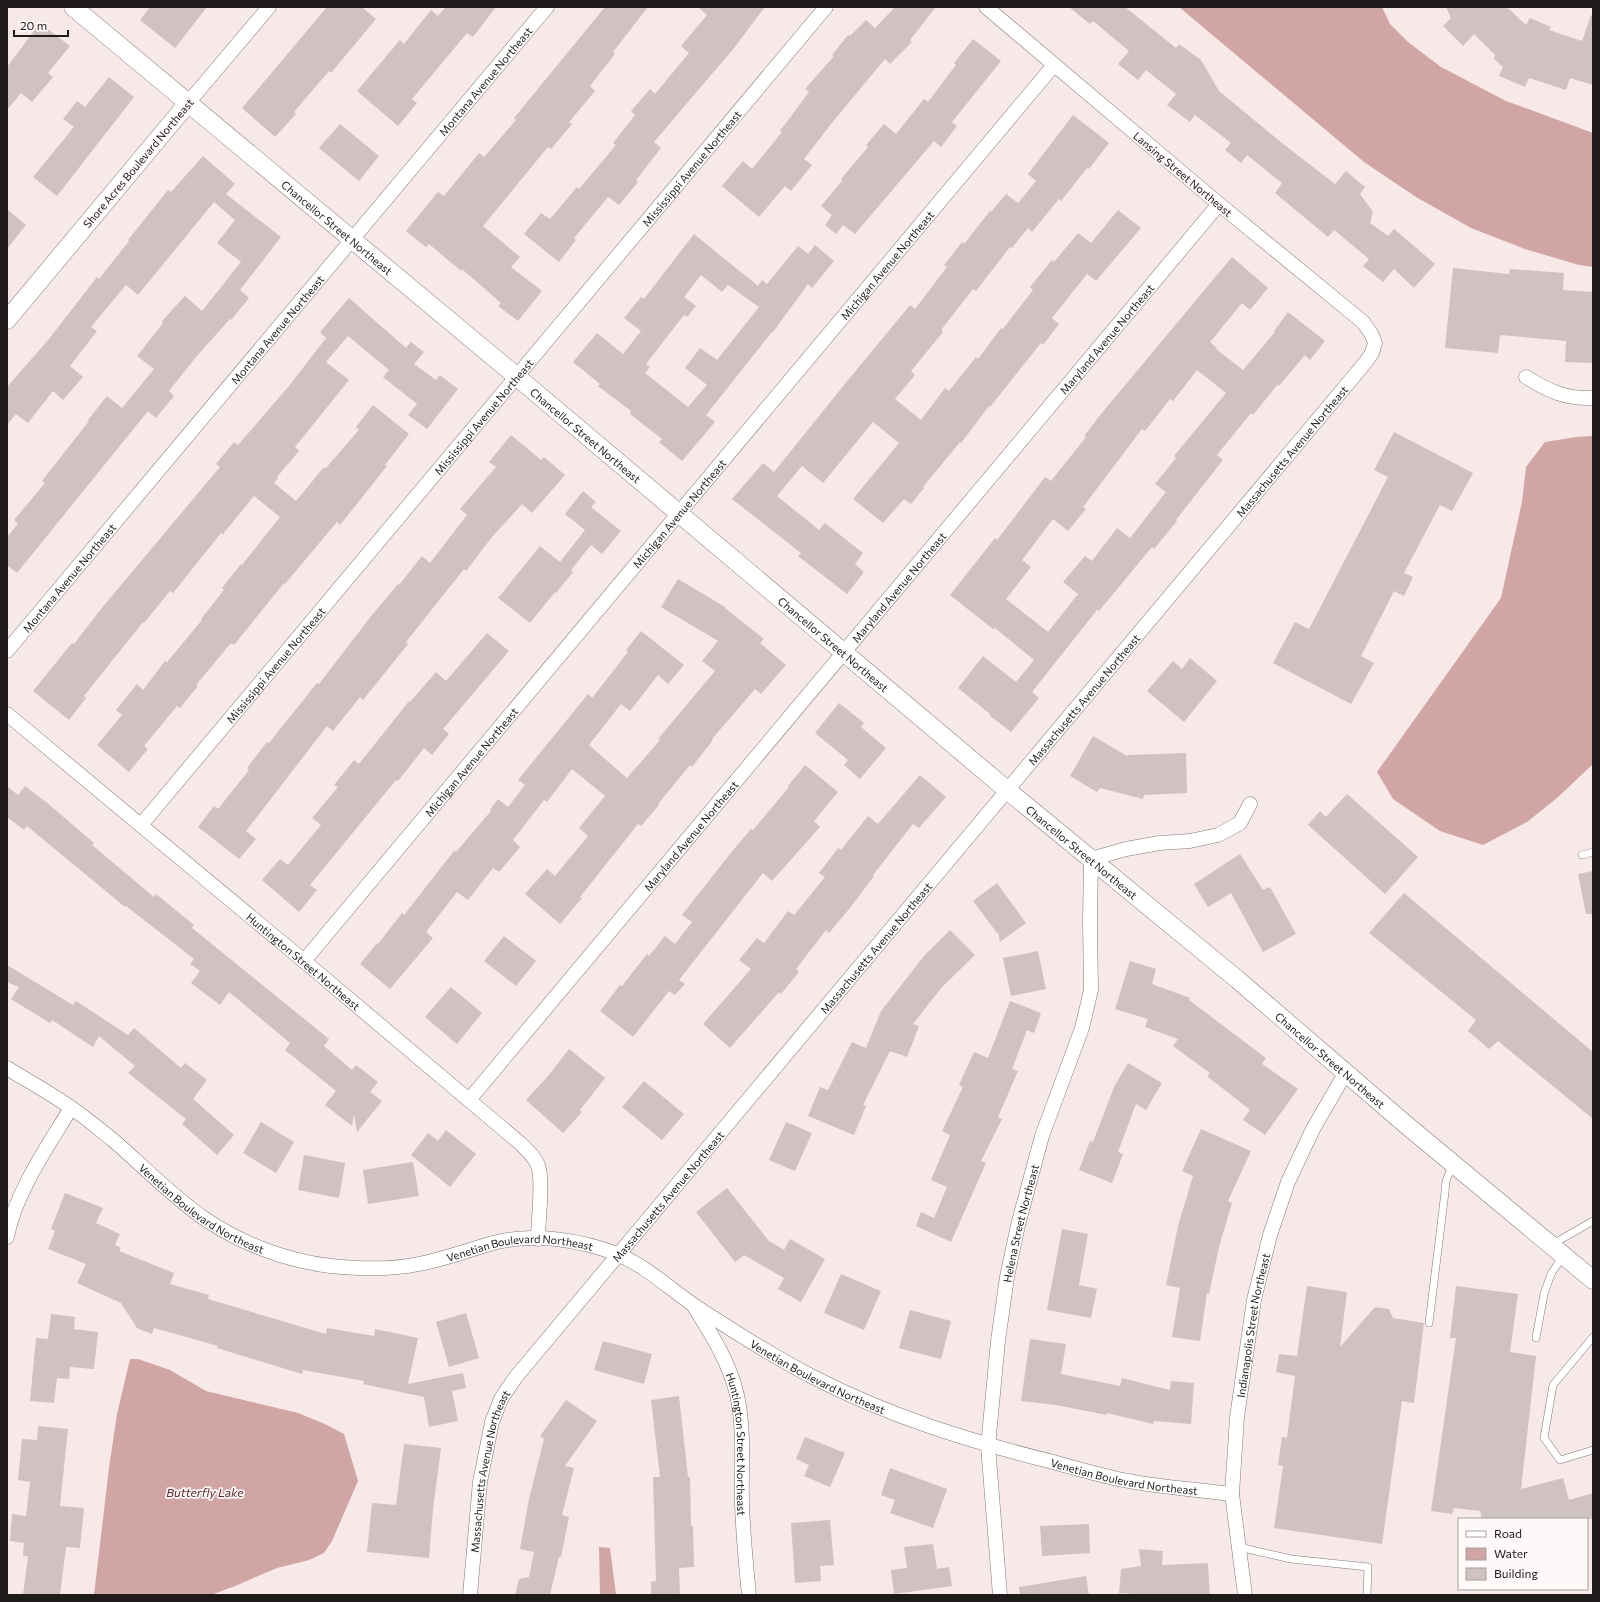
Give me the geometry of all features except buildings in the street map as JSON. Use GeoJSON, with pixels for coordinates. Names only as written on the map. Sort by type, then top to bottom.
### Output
{"type":"FeatureCollection","features":[{"type":"Feature","properties":{"kind":"street","name":"Chancellor Street Northeast"},"geometry":{"type":"LineString","coordinates":[[73,7],[516,376],[1007,790],[1238,980],[1453,1164],[1593,1280]]}},
{"type":"Feature","properties":{"kind":"street","name":"Shore Acres Boulevard Northeast"},"geometry":{"type":"LineString","coordinates":[[7,320],[269,7]]}},
{"type":"Feature","properties":{"kind":"street","name":"Montana Avenue Northeast"},"geometry":{"type":"LineString","coordinates":[[7,651],[548,7]]}},
{"type":"Feature","properties":{"kind":"street","name":"Mississippi Avenue Northeast"},"geometry":{"type":"LineString","coordinates":[[141,825],[826,7]]}},
{"type":"Feature","properties":{"kind":"street","name":"Lansing Street Northeast"},"geometry":{"type":"LineString","coordinates":[[986,7],[1219,204],[1363,322],[1376,343]]}},
{"type":"Feature","properties":{"kind":"street","name":"Michigan Avenue Northeast"},"geometry":{"type":"LineString","coordinates":[[304,961],[1054,66]]}},
{"type":"Feature","properties":{"kind":"street","name":"Maryland Avenue Northeast"},"geometry":{"type":"LineString","coordinates":[[469,1100],[1219,204]]}},
{"type":"Feature","properties":{"kind":"street","name":"Massachusetts Avenue Northeast"},"geometry":{"type":"LineString","coordinates":[[470,1595],[480,1482],[492,1422],[501,1399],[519,1372],[619,1255],[1365,363],[1372,353],[1376,343]]}},
{"type":"Feature","properties":{"kind":"street"},"geometry":{"type":"LineString","coordinates":[[1526,377],[1546,390],[1559,395],[1593,398]]}},
{"type":"Feature","properties":{"kind":"street","name":"Huntington Street Northeast"},"geometry":{"type":"LineString","coordinates":[[7,714],[521,1144],[533,1157],[539,1169],[538,1239]]}},
{"type":"Feature","properties":{"kind":"street"},"geometry":{"type":"LineString","coordinates":[[1091,859],[1126,849],[1160,843],[1190,841],[1218,835],[1240,823],[1250,804]]}},
{"type":"Feature","properties":{"kind":"street","name":"Helena Street Northeast"},"geometry":{"type":"LineString","coordinates":[[1000,1595],[988,1446],[998,1341],[1007,1277],[1018,1225],[1042,1136],[1082,1028],[1091,990],[1091,859]]}},
{"type":"Feature","properties":{"kind":"street","name":"Venetian Boulevard Northeast"},"geometry":{"type":"LineString","coordinates":[[7,1068],[71,1108],[114,1142],[205,1219],[237,1237],[269,1251],[300,1261],[330,1266],[389,1268],[417,1265],[500,1241],[517,1239],[566,1241],[592,1246],[619,1255],[649,1272],[692,1304],[748,1341],[811,1376],[855,1398],[927,1426],[988,1446],[1120,1479],[1232,1494]]}},
{"type":"Feature","properties":{"kind":"street","name":"Indianapolis Street Northeast"},"geometry":{"type":"LineString","coordinates":[[1245,1595],[1232,1494],[1237,1417],[1254,1300],[1270,1235],[1288,1182],[1313,1129],[1346,1072]]}},
{"type":"Feature","properties":{"kind":"street"},"geometry":{"type":"LineString","coordinates":[[7,1237],[16,1206],[33,1170],[71,1108]]}},
{"type":"Feature","properties":{"kind":"street","name":"Huntington Street Northeast"},"geometry":{"type":"LineString","coordinates":[[692,1304],[710,1332],[725,1361],[737,1395],[743,1441],[742,1504],[749,1595]]}},
{"type":"Feature","properties":{"kind":"lane"},"geometry":{"type":"LineString","coordinates":[[1582,855],[1593,852]]}},
{"type":"Feature","properties":{"kind":"lane"},"geometry":{"type":"LineString","coordinates":[[1429,1323],[1446,1187],[1453,1164]]}},
{"type":"Feature","properties":{"kind":"lane"},"geometry":{"type":"LineString","coordinates":[[1536,1338],[1544,1294],[1557,1251],[1593,1221]]}},
{"type":"Feature","properties":{"kind":"lane"},"geometry":{"type":"LineString","coordinates":[[1593,1337],[1553,1385],[1544,1438],[1560,1460],[1593,1450]]}},
{"type":"Feature","properties":{"kind":"lane"},"geometry":{"type":"LineString","coordinates":[[1239,1547],[1291,1558],[1368,1566],[1367,1595]]}},
{"type":"Feature","properties":{"kind":"water"},"geometry":{"type":"Polygon","coordinates":[[[1179,7],[1382,7],[1390,24],[1408,42],[1441,67],[1506,101],[1593,133],[1593,267],[1579,265],[1525,249],[1471,228],[1416,197],[1364,162],[1179,7]]]}},
{"type":"Feature","properties":{"kind":"water"},"geometry":{"type":"Polygon","coordinates":[[[1593,436],[1593,764],[1557,798],[1527,822],[1483,845],[1440,831],[1393,799],[1377,772],[1501,598],[1522,502],[1526,467],[1545,442],[1593,436]]]}},
{"type":"Feature","properties":{"kind":"water","name":"Butterfly Lake"},"geometry":{"type":"Polygon","coordinates":[[[130,1359],[138,1359],[170,1370],[206,1391],[298,1413],[325,1424],[344,1434],[358,1481],[332,1541],[324,1553],[309,1560],[277,1568],[211,1595],[94,1595],[117,1414],[130,1359]]]}},
{"type":"Feature","properties":{"kind":"water"},"geometry":{"type":"Polygon","coordinates":[[[599,1547],[610,1548],[616,1595],[600,1595],[599,1547]]]}}]}
